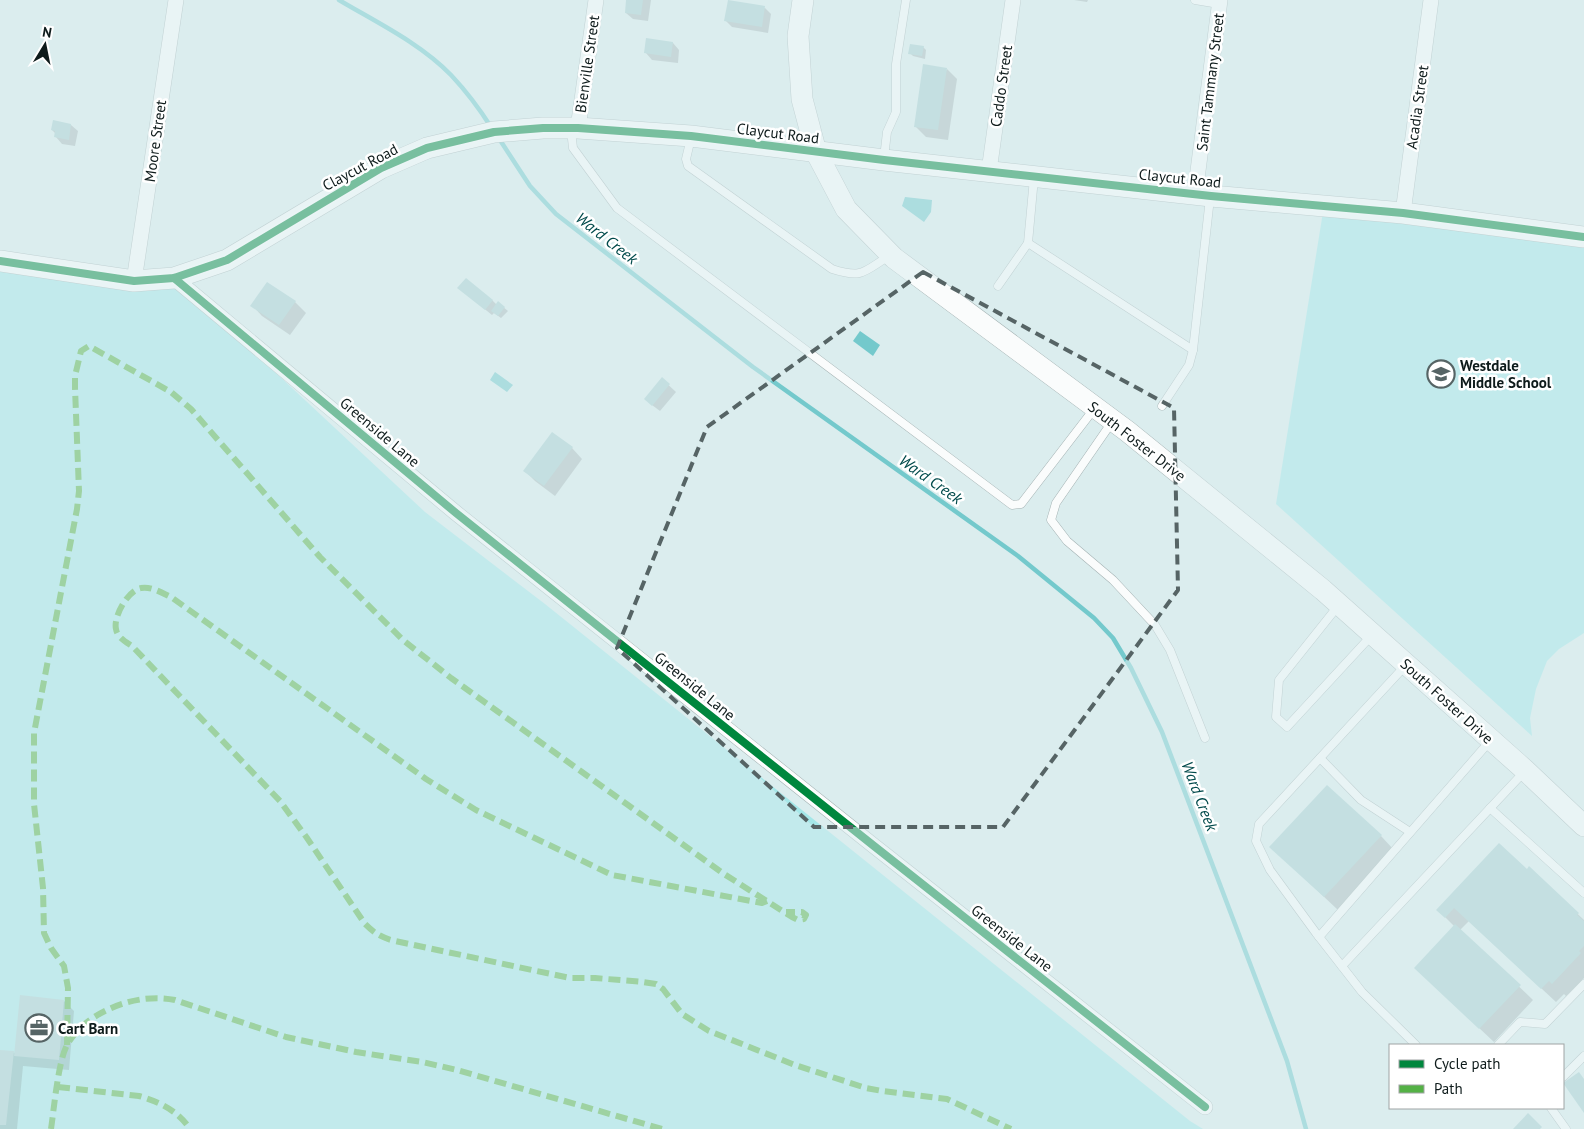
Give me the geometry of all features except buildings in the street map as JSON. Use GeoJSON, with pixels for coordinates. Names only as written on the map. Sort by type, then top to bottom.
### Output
{"type":"FeatureCollection","features":[{"type":"Feature","properties":{"kind":"street","name":"Moore Street"},"geometry":{"type":"LineString","coordinates":[[134,281],[176,0]]}},
{"type":"Feature","properties":{"kind":"street","name":"Bienville Street"},"geometry":{"type":"LineString","coordinates":[[575,128],[596,0]]}},
{"type":"Feature","properties":{"kind":"street","name":"South Foster Drive"},"geometry":{"type":"LineString","coordinates":[[803,0],[798,36],[802,99],[816,152],[846,209],[891,255],[1113,421],[1340,605],[1525,770],[1584,826]]}},
{"type":"Feature","properties":{"kind":"street","name":"Caddo Street"},"geometry":{"type":"LineString","coordinates":[[989,171],[1012,0]]}},
{"type":"Feature","properties":{"kind":"street","name":"Acadia Street"},"geometry":{"type":"LineString","coordinates":[[1403,213],[1432,0]]}},
{"type":"Feature","properties":{"kind":"street","name":"Saint Tammany Street"},"geometry":{"type":"LineString","coordinates":[[1203,195],[1220,2]]}},
{"type":"Feature","properties":{"kind":"street","name":"Claycut Road"},"geometry":{"type":"LineString","coordinates":[[0,261],[134,281],[174,278],[227,260],[381,168],[427,148],[494,132],[575,128],[692,136],[884,160],[1203,195],[1403,213],[1584,237]]}},
{"type":"Feature","properties":{"kind":"street","name":"Greenside Lane"},"geometry":{"type":"LineString","coordinates":[[174,278],[456,513],[1205,1107]]}},
{"type":"Feature","properties":{"kind":"lane"},"geometry":{"type":"LineString","coordinates":[[884,160],[887,132],[896,112],[896,64],[906,0]]}},
{"type":"Feature","properties":{"kind":"lane"},"geometry":{"type":"LineString","coordinates":[[1195,0],[1220,2]]}},
{"type":"Feature","properties":{"kind":"lane"},"geometry":{"type":"LineString","coordinates":[[575,128],[573,148],[617,208],[1012,504],[1022,504],[1095,407]]}},
{"type":"Feature","properties":{"kind":"lane"},"geometry":{"type":"LineString","coordinates":[[692,136],[686,159],[688,166],[832,269],[848,274],[860,274],[891,255]]}},
{"type":"Feature","properties":{"kind":"lane"},"geometry":{"type":"LineString","coordinates":[[998,286],[1028,243],[1034,176]]}},
{"type":"Feature","properties":{"kind":"lane"},"geometry":{"type":"LineString","coordinates":[[1162,406],[1189,365],[1193,350],[1203,195]]}},
{"type":"Feature","properties":{"kind":"lane"},"geometry":{"type":"LineString","coordinates":[[1028,243],[1193,350]]}},
{"type":"Feature","properties":{"kind":"lane"},"geometry":{"type":"LineString","coordinates":[[1113,421],[1056,504],[1051,520],[1067,541],[1113,580],[1155,625],[1170,650],[1205,738]]}},
{"type":"Feature","properties":{"kind":"lane"},"geometry":{"type":"LineString","coordinates":[[1340,605],[1280,680],[1276,717],[1287,727],[1372,634]]}},
{"type":"Feature","properties":{"kind":"lane"},"geometry":{"type":"LineString","coordinates":[[1406,665],[1259,824],[1256,841],[1270,870],[1362,992],[1415,1044]]}},
{"type":"Feature","properties":{"kind":"lane"},"geometry":{"type":"LineString","coordinates":[[1319,937],[1491,740]]}},
{"type":"Feature","properties":{"kind":"lane"},"geometry":{"type":"LineString","coordinates":[[1320,758],[1361,800],[1410,832]]}},
{"type":"Feature","properties":{"kind":"lane"},"geometry":{"type":"LineString","coordinates":[[1342,966],[1525,770]]}},
{"type":"Feature","properties":{"kind":"lane"},"geometry":{"type":"LineString","coordinates":[[1490,808],[1584,893]]}},
{"type":"Feature","properties":{"kind":"lane"},"geometry":{"type":"LineString","coordinates":[[1499,1044],[1520,1022],[1545,1024],[1584,984]]}},
{"type":"Feature","properties":{"kind":"lane"},"geometry":{"type":"LineString","coordinates":[[1564,1076],[1584,1056]]}},
{"type":"Feature","properties":{"kind":"lane"},"geometry":{"type":"LineString","coordinates":[[1553,1109],[1566,1129]]}},
{"type":"Feature","properties":{"kind":"highlighted area"},"geometry":{"type":"Polygon","coordinates":[[[923,272],[1174,408],[1178,590],[1003,827],[814,827],[617,648],[707,427],[923,272]]]}},
{"type":"Feature","properties":{"kind":"shaded area"},"geometry":{"type":"Polygon","coordinates":[[[905,197],[932,200],[931,212],[924,222],[902,206],[905,197]]]}},
{"type":"Feature","properties":{"kind":"shaded area","name":"Westdale Middle School"},"geometry":{"type":"Polygon","coordinates":[[[1323,212],[1584,244],[1584,633],[1559,649],[1547,661],[1536,689],[1530,718],[1532,736],[1276,504],[1323,212]]]}},
{"type":"Feature","properties":{"kind":"shaded area"},"geometry":{"type":"Polygon","coordinates":[[[0,260],[174,278],[425,512],[545,604],[1190,1121],[1203,1129],[0,1129],[0,260]]]}},
{"type":"Feature","properties":{"kind":"shaded area"},"geometry":{"type":"Polygon","coordinates":[[[860,331],[880,345],[873,356],[853,341],[860,331]]]}},
{"type":"Feature","properties":{"kind":"shaded area"},"geometry":{"type":"Polygon","coordinates":[[[495,372],[513,385],[507,392],[490,380],[495,372]]]}},
{"type":"Feature","properties":{"kind":"waterway","name":"Ward Creek"},"geometry":{"type":"LineString","coordinates":[[339,0],[412,43],[439,63],[467,93],[491,127]]}},
{"type":"Feature","properties":{"kind":"waterway","name":"Ward Creek"},"geometry":{"type":"LineString","coordinates":[[498,137],[530,186],[556,214],[753,367],[1018,556],[1094,618],[1113,638],[1131,668],[1162,732],[1287,1061],[1306,1129]]}},
{"type":"Feature","properties":{"kind":"marked path"},"geometry":{"type":"LineString","coordinates":[[67,1045],[68,988],[64,966],[51,948],[44,933],[43,888],[34,804],[34,733],[77,509],[79,491],[75,376],[81,351],[89,346],[171,392],[191,409],[320,557],[403,640],[451,678],[724,874],[792,917],[798,920],[804,919],[806,915],[802,912],[786,912]]}},
{"type":"Feature","properties":{"kind":"marked path"},"geometry":{"type":"LineString","coordinates":[[767,901],[762,903],[612,875],[476,810],[426,779],[171,597],[153,589],[141,588],[131,594],[119,611],[116,624],[120,637],[132,646],[280,801],[365,924],[378,935],[395,941],[570,978],[595,978],[656,984],[663,989],[682,1014],[709,1031],[795,1065],[866,1088],[947,1099],[1011,1129]]}},
{"type":"Feature","properties":{"kind":"marked path"},"geometry":{"type":"LineString","coordinates":[[51,1129],[61,1062],[67,1045],[76,1033],[87,1022],[114,1007],[145,999],[161,998],[175,1000],[286,1037],[457,1070],[662,1129]]}},
{"type":"Feature","properties":{"kind":"marked path"},"geometry":{"type":"LineString","coordinates":[[58,1087],[147,1098],[174,1112],[190,1129]]}},
{"type":"Feature","properties":{"kind":"cycle path"},"geometry":{"type":"LineString","coordinates":[[0,261],[134,281],[174,278],[227,260],[381,168],[427,148],[494,132],[543,128],[578,128],[691,136],[884,160],[1211,196],[1403,213],[1584,237]]}},
{"type":"Feature","properties":{"kind":"cycle path"},"geometry":{"type":"LineString","coordinates":[[174,278],[456,513],[1205,1107]]}},
{"type":"Feature","properties":{"kind":"place","name":"Westdale Middle School"},"geometry":{"type":"Point","coordinates":[1441,374]}},
{"type":"Feature","properties":{"kind":"place","name":"Cart Barn"},"geometry":{"type":"Point","coordinates":[39,1028]}}]}
